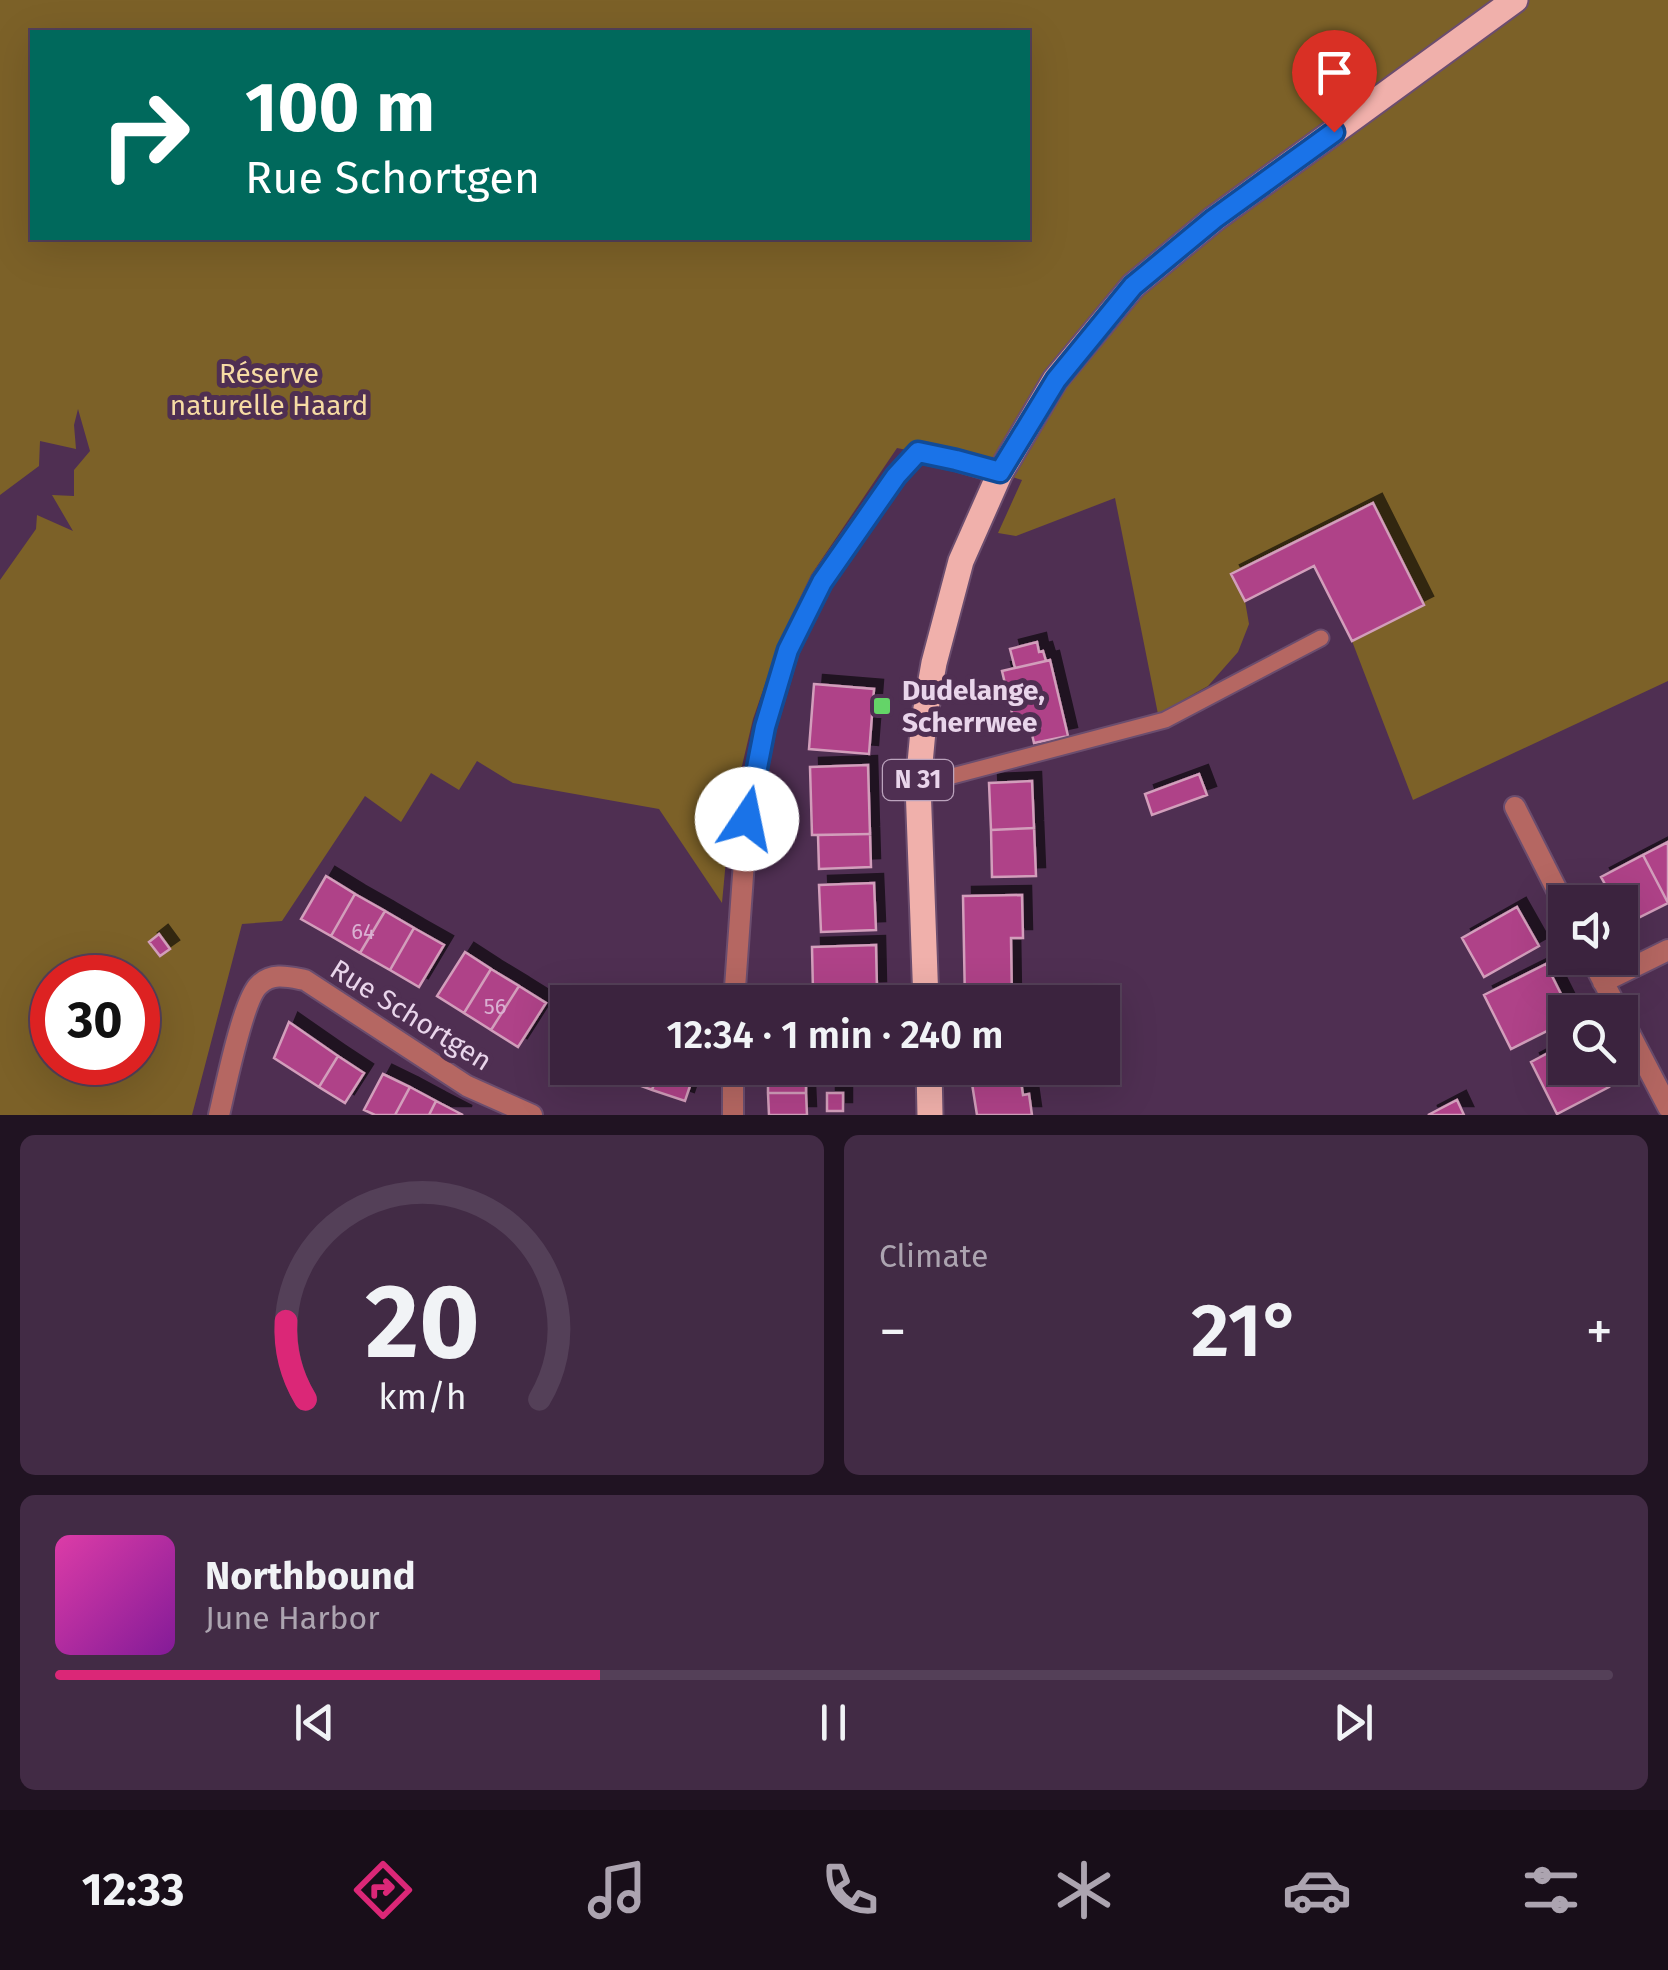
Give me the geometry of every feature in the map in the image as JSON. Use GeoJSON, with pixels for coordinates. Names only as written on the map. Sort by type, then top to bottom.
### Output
{"type":"FeatureCollection","features":[{"type":"Feature","properties":{"kind":"main road","name":"N 31"},"geometry":{"type":"LineString","coordinates":[[925,985],[918,785],[924,720],[934,663],[961,561],[1000,472],[1056,380],[1133,286],[1214,219],[1515,0]]}},
{"type":"Feature","properties":{"kind":"main road"},"geometry":{"type":"LineString","coordinates":[[929,1085],[930,1115]]}},
{"type":"Feature","properties":{"kind":"street"},"geometry":{"type":"LineString","coordinates":[[735,985],[747,819],[765,727],[788,650],[822,582],[896,476],[918,452],[1000,472]]}},
{"type":"Feature","properties":{"kind":"street"},"geometry":{"type":"LineString","coordinates":[[1515,807],[1554,885]]}},
{"type":"Feature","properties":{"kind":"street"},"geometry":{"type":"LineString","coordinates":[[1603,982],[1668,950]]}},
{"type":"Feature","properties":{"kind":"street"},"geometry":{"type":"LineString","coordinates":[[1600,975],[1610,995]]}},
{"type":"Feature","properties":{"kind":"street","name":"Rue Schortgen"},"geometry":{"type":"LineString","coordinates":[[218,1115],[247,1004],[259,984],[280,976],[305,980],[467,1086],[532,1115]]}},
{"type":"Feature","properties":{"kind":"street"},"geometry":{"type":"LineString","coordinates":[[1638,1049],[1668,1108],[1655,1115]]}},
{"type":"Feature","properties":{"kind":"street"},"geometry":{"type":"LineString","coordinates":[[733,1115],[734,1085]]}},
{"type":"Feature","properties":{"kind":"lane"},"geometry":{"type":"LineString","coordinates":[[918,785],[1164,720],[1321,638]]}},
{"type":"Feature","properties":{"kind":"green space","name":"Réserve naturelle Haard"},"geometry":{"type":"Polygon","coordinates":[[[0,0],[1668,0],[1668,681],[1413,800],[1352,641],[1424,604],[1373,503],[1232,574],[1245,601],[1249,624],[1238,652],[1208,686],[1158,714],[1115,498],[1016,536],[998,533],[1022,480],[956,460],[897,448],[811,575],[781,638],[753,719],[730,817],[722,903],[659,809],[513,783],[477,761],[459,790],[431,773],[401,822],[365,796],[282,921],[242,924],[192,1115],[0,1115],[0,580],[36,529],[37,515],[73,531],[52,495],[74,496],[74,470],[90,451],[78,409],[74,425],[76,449],[40,441],[39,466],[0,495],[0,0]]]}},
{"type":"Feature","properties":{"kind":"building"},"geometry":{"type":"Polygon","coordinates":[[[1373,503],[1424,605],[1352,641],[1314,566],[1245,601],[1231,574],[1373,503]]]}},
{"type":"Feature","properties":{"kind":"building"},"geometry":{"type":"Polygon","coordinates":[[[1037,642],[1046,661],[1015,668],[1010,649],[1037,642]]]}},
{"type":"Feature","properties":{"kind":"building"},"geometry":{"type":"Polygon","coordinates":[[[1050,660],[1068,736],[1034,743],[1031,730],[1017,734],[1002,671],[1050,660]]]}},
{"type":"Feature","properties":{"kind":"building"},"geometry":{"type":"Polygon","coordinates":[[[814,684],[874,689],[869,754],[809,749],[814,684]]]}},
{"type":"Feature","properties":{"kind":"building"},"geometry":{"type":"Polygon","coordinates":[[[868,765],[870,834],[812,835],[810,767],[868,765]]]}},
{"type":"Feature","properties":{"kind":"building"},"geometry":{"type":"Polygon","coordinates":[[[1199,774],[1207,795],[1152,815],[1145,794],[1199,774]]]}},
{"type":"Feature","properties":{"kind":"building"},"geometry":{"type":"Polygon","coordinates":[[[1032,781],[1034,828],[991,830],[989,783],[1032,781]]]}},
{"type":"Feature","properties":{"kind":"building"},"geometry":{"type":"Polygon","coordinates":[[[1034,828],[1036,876],[992,877],[991,830],[1034,828]]]}},
{"type":"Feature","properties":{"kind":"building"},"geometry":{"type":"Polygon","coordinates":[[[870,834],[871,867],[819,869],[818,835],[870,834]]]}},
{"type":"Feature","properties":{"kind":"building"},"geometry":{"type":"Polygon","coordinates":[[[1668,842],[1668,903],[1643,855],[1668,842]]]}},
{"type":"Feature","properties":{"kind":"building"},"geometry":{"type":"Polygon","coordinates":[[[1643,855],[1668,903],[1638,918],[1638,885],[1605,885],[1601,877],[1643,855]]]}},
{"type":"Feature","properties":{"kind":"building"},"geometry":{"type":"Polygon","coordinates":[[[326,876],[355,894],[331,936],[301,919],[326,876]]]}},
{"type":"Feature","properties":{"kind":"building"},"geometry":{"type":"Polygon","coordinates":[[[874,883],[876,930],[821,932],[819,885],[874,883]]]}},
{"type":"Feature","properties":{"kind":"building"},"geometry":{"type":"Polygon","coordinates":[[[355,894],[385,911],[360,953],[331,936],[355,894]]]}},
{"type":"Feature","properties":{"kind":"building"},"geometry":{"type":"Polygon","coordinates":[[[1022,895],[1023,938],[1011,938],[1012,985],[965,985],[963,896],[1022,895]]]}},
{"type":"Feature","properties":{"kind":"building"},"geometry":{"type":"Polygon","coordinates":[[[1517,907],[1539,946],[1484,977],[1462,938],[1517,907]]]}},
{"type":"Feature","properties":{"kind":"building"},"geometry":{"type":"Polygon","coordinates":[[[385,911],[414,928],[390,970],[360,953],[385,911]]]}},
{"type":"Feature","properties":{"kind":"building"},"geometry":{"type":"Polygon","coordinates":[[[414,928],[444,945],[419,987],[390,970],[414,928]]]}},
{"type":"Feature","properties":{"kind":"building"},"geometry":{"type":"Polygon","coordinates":[[[159,934],[170,949],[160,956],[149,942],[159,934]]]}},
{"type":"Feature","properties":{"kind":"building"},"geometry":{"type":"Polygon","coordinates":[[[876,945],[877,985],[813,985],[812,947],[876,945]]]}},
{"type":"Feature","properties":{"kind":"building"},"geometry":{"type":"Polygon","coordinates":[[[465,952],[491,969],[464,1013],[437,996],[465,952]]]}},
{"type":"Feature","properties":{"kind":"building"},"geometry":{"type":"Polygon","coordinates":[[[1546,964],[1548,975],[1562,995],[1548,995],[1548,1030],[1511,1049],[1484,995],[1546,964]]]}},
{"type":"Feature","properties":{"kind":"building"},"geometry":{"type":"Polygon","coordinates":[[[491,969],[519,986],[491,1030],[464,1013],[491,969]]]}},
{"type":"Feature","properties":{"kind":"building"},"geometry":{"type":"Polygon","coordinates":[[[519,986],[546,1003],[518,1047],[491,1030],[519,986]]]}},
{"type":"Feature","properties":{"kind":"building"},"geometry":{"type":"Polygon","coordinates":[[[289,1022],[338,1056],[319,1087],[274,1058],[289,1022]]]}},
{"type":"Feature","properties":{"kind":"building"},"geometry":{"type":"Polygon","coordinates":[[[1548,1053],[1548,1085],[1609,1087],[1557,1114],[1531,1062],[1548,1053]]]}},
{"type":"Feature","properties":{"kind":"building"},"geometry":{"type":"Polygon","coordinates":[[[338,1056],[364,1073],[345,1103],[319,1087],[338,1056]]]}},
{"type":"Feature","properties":{"kind":"building"},"geometry":{"type":"Polygon","coordinates":[[[383,1074],[410,1087],[395,1115],[375,1115],[364,1110],[383,1074]]]}},
{"type":"Feature","properties":{"kind":"building"},"geometry":{"type":"Polygon","coordinates":[[[654,1085],[690,1085],[685,1101],[652,1090],[654,1085]]]}},
{"type":"Feature","properties":{"kind":"building"},"geometry":{"type":"Polygon","coordinates":[[[768,1085],[806,1085],[806,1093],[768,1093],[768,1085]]]}},
{"type":"Feature","properties":{"kind":"building"},"geometry":{"type":"Polygon","coordinates":[[[972,1085],[1022,1085],[1023,1095],[1029,1094],[1032,1115],[977,1115],[972,1085]]]}},
{"type":"Feature","properties":{"kind":"building"},"geometry":{"type":"Polygon","coordinates":[[[410,1087],[436,1101],[429,1115],[395,1115],[410,1087]]]}},
{"type":"Feature","properties":{"kind":"building"},"geometry":{"type":"Polygon","coordinates":[[[768,1093],[806,1093],[807,1115],[769,1115],[768,1093]]]}},
{"type":"Feature","properties":{"kind":"building"},"geometry":{"type":"Polygon","coordinates":[[[827,1093],[843,1093],[843,1111],[827,1111],[827,1093]]]}},
{"type":"Feature","properties":{"kind":"building"},"geometry":{"type":"Polygon","coordinates":[[[1457,1100],[1464,1115],[1428,1115],[1457,1100]]]}},
{"type":"Feature","properties":{"kind":"building"},"geometry":{"type":"Polygon","coordinates":[[[436,1101],[463,1115],[429,1115],[436,1101]]]}},
{"type":"Feature","properties":{"kind":"place","name":"Dudelange, Scherrwee"},"geometry":{"type":"Point","coordinates":[882,706]}},
{"type":"Feature","properties":{"kind":"route"},"geometry":{"type":"LineString","coordinates":[[747,819],[765,727],[788,650],[822,582],[896,476],[918,452],[1000,472],[1056,380],[1133,286],[1214,219],[1334,132]]}}]}
